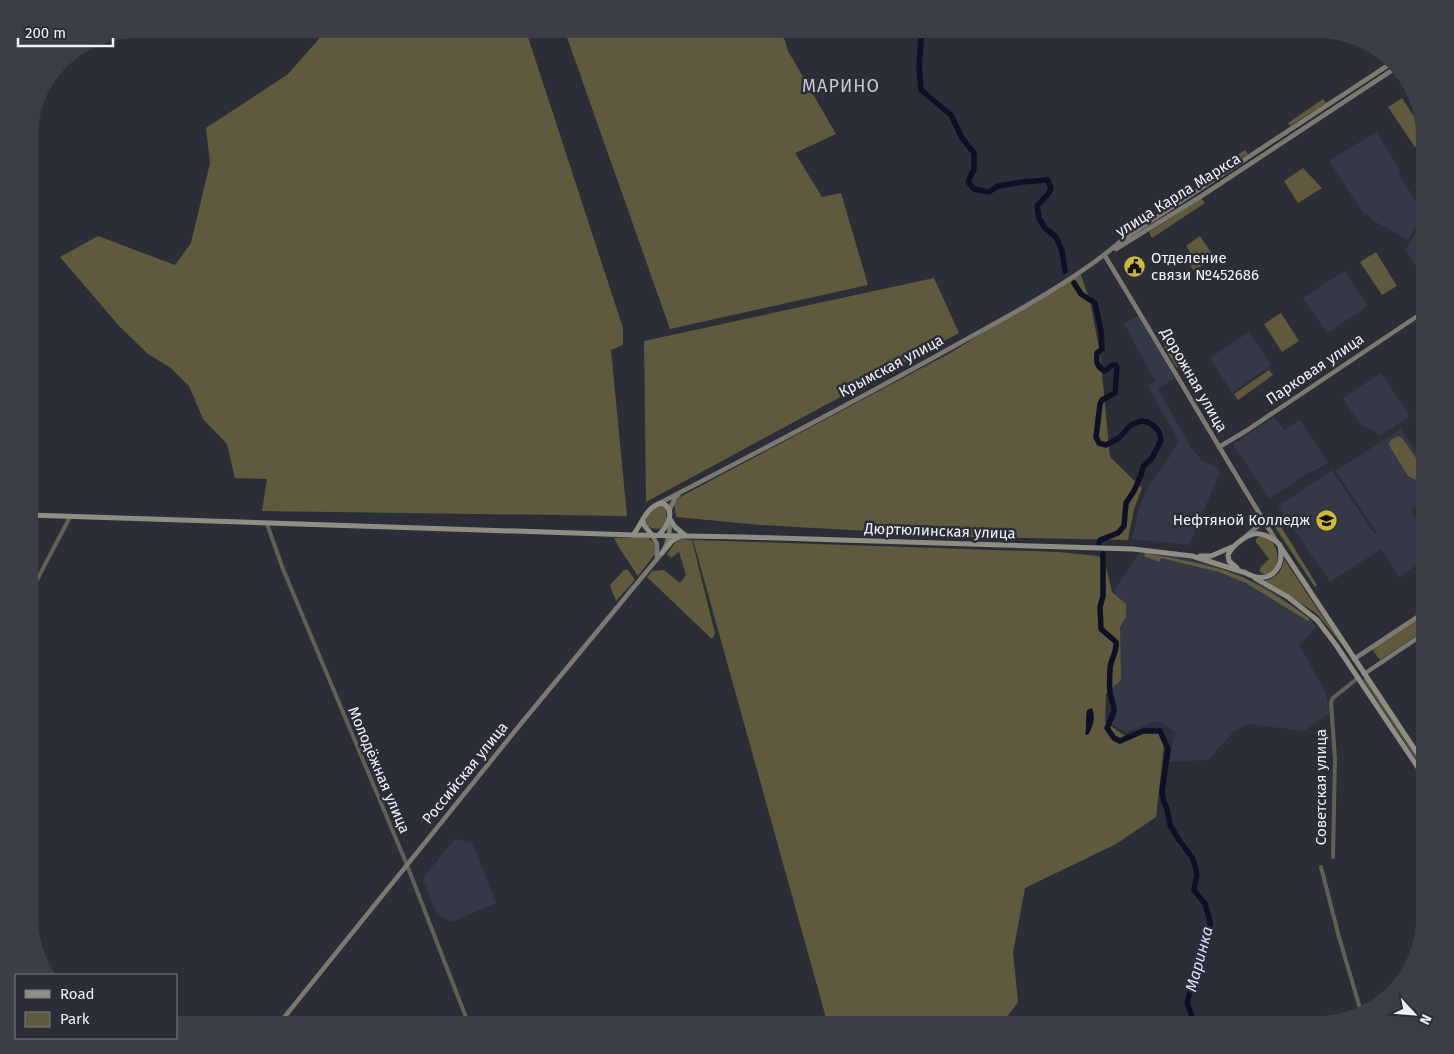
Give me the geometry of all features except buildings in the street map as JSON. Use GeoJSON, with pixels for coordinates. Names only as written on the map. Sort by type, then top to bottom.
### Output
{"type":"FeatureCollection","features":[{"type":"Feature","properties":{"kind":"main road","name":"улица Карла Маркса"},"geometry":{"type":"LineString","coordinates":[[1106,255],[1122,240],[1387,66]]}},
{"type":"Feature","properties":{"kind":"main road","name":"улица Карла Маркса"},"geometry":{"type":"LineString","coordinates":[[1106,255],[1147,231],[1391,70]]}},
{"type":"Feature","properties":{"kind":"main road"},"geometry":{"type":"LineString","coordinates":[[1231,168],[1234,174]]}},
{"type":"Feature","properties":{"kind":"main road","name":"Дорожная улица"},"geometry":{"type":"LineString","coordinates":[[1106,255],[1262,517],[1416,752]]}},
{"type":"Feature","properties":{"kind":"main road","name":"Крымская улица"},"geometry":{"type":"LineString","coordinates":[[657,504],[736,464],[956,345],[1022,308],[1106,255]]}},
{"type":"Feature","properties":{"kind":"main road","name":"Парковая улица"},"geometry":{"type":"LineString","coordinates":[[1219,447],[1246,431],[1416,317]]}},
{"type":"Feature","properties":{"kind":"main road"},"geometry":{"type":"LineString","coordinates":[[670,535],[670,511],[675,498],[680,492]]}},
{"type":"Feature","properties":{"kind":"main road"},"geometry":{"type":"LineString","coordinates":[[633,536],[650,509],[657,504],[665,504],[670,511]]}},
{"type":"Feature","properties":{"kind":"main road"},"geometry":{"type":"LineString","coordinates":[[38,515],[633,536],[659,535],[670,519]]}},
{"type":"Feature","properties":{"kind":"main road"},"geometry":{"type":"LineString","coordinates":[[1262,517],[1258,526],[1239,542],[1228,555],[1228,560],[1247,574],[1288,597],[1314,617],[1336,644],[1416,765]]}},
{"type":"Feature","properties":{"kind":"main road"},"geometry":{"type":"LineString","coordinates":[[643,519],[644,525],[657,544],[657,558]]}},
{"type":"Feature","properties":{"kind":"main road"},"geometry":{"type":"LineString","coordinates":[[670,519],[687,536]]}},
{"type":"Feature","properties":{"kind":"main road"},"geometry":{"type":"LineString","coordinates":[[1256,534],[1263,534],[1279,544],[1281,560],[1273,574],[1264,578],[1192,556],[1210,556],[1222,552],[1256,534]]}},
{"type":"Feature","properties":{"kind":"main road","name":"Дюртюлинская улица"},"geometry":{"type":"LineString","coordinates":[[659,535],[1133,549],[1192,556]]}},
{"type":"Feature","properties":{"kind":"main road","name":"Российская улица"},"geometry":{"type":"LineString","coordinates":[[285,1016],[662,553],[670,535]]}},
{"type":"Feature","properties":{"kind":"main road"},"geometry":{"type":"LineString","coordinates":[[662,553],[679,536],[687,536]]}},
{"type":"Feature","properties":{"kind":"main road"},"geometry":{"type":"LineString","coordinates":[[1348,663],[1416,618]]}},
{"type":"Feature","properties":{"kind":"main road"},"geometry":{"type":"LineString","coordinates":[[1358,678],[1416,639]]}},
{"type":"Feature","properties":{"kind":"main road"},"geometry":{"type":"LineString","coordinates":[[1336,644],[1341,646],[1343,642]]}},
{"type":"Feature","properties":{"kind":"street"},"geometry":{"type":"LineString","coordinates":[[38,578],[70,517]]}},
{"type":"Feature","properties":{"kind":"street","name":"Молодёжная улица"},"geometry":{"type":"LineString","coordinates":[[267,524],[283,568],[407,865],[466,1016]]}},
{"type":"Feature","properties":{"kind":"street","name":"Советская улица"},"geometry":{"type":"LineString","coordinates":[[1333,857],[1335,759],[1332,700],[1358,678]]}},
{"type":"Feature","properties":{"kind":"street","name":"Советская улица"},"geometry":{"type":"LineString","coordinates":[[1320,868],[1360,1007]]}},
{"type":"Feature","properties":{"kind":"shaded area"},"geometry":{"type":"Polygon","coordinates":[[[1376,132],[1400,170],[1399,174],[1416,202],[1416,226],[1408,240],[1374,222],[1367,213],[1365,215],[1329,161],[1376,132]]]}},
{"type":"Feature","properties":{"kind":"shaded area"},"geometry":{"type":"Polygon","coordinates":[[[1416,231],[1416,267],[1405,251],[1416,231]]]}},
{"type":"Feature","properties":{"kind":"shaded area"},"geometry":{"type":"Polygon","coordinates":[[[1345,271],[1368,306],[1327,333],[1303,298],[1345,271]]]}},
{"type":"Feature","properties":{"kind":"shaded area"},"geometry":{"type":"Polygon","coordinates":[[[1139,315],[1175,378],[1158,389],[1190,446],[1202,461],[1217,467],[1220,472],[1189,545],[1132,539],[1139,509],[1147,488],[1179,441],[1148,386],[1155,381],[1124,324],[1139,315]]]}},
{"type":"Feature","properties":{"kind":"shaded area"},"geometry":{"type":"Polygon","coordinates":[[[1249,332],[1271,365],[1232,393],[1210,358],[1249,332]]]}},
{"type":"Feature","properties":{"kind":"shaded area"},"geometry":{"type":"Polygon","coordinates":[[[1381,373],[1410,416],[1381,435],[1360,424],[1343,398],[1381,373]]]}},
{"type":"Feature","properties":{"kind":"shaded area"},"geometry":{"type":"Polygon","coordinates":[[[1274,417],[1284,430],[1300,420],[1328,462],[1269,499],[1233,444],[1274,417]]]}},
{"type":"Feature","properties":{"kind":"shaded area"},"geometry":{"type":"Polygon","coordinates":[[[1401,429],[1416,452],[1416,507],[1411,510],[1416,518],[1416,565],[1400,577],[1381,549],[1330,582],[1278,506],[1332,470],[1374,533],[1377,533],[1336,471],[1401,429]]]}},
{"type":"Feature","properties":{"kind":"shaded area"},"geometry":{"type":"Polygon","coordinates":[[[1275,517],[1317,585],[1315,587],[1271,521],[1275,517]]]}},
{"type":"Feature","properties":{"kind":"shaded area"},"geometry":{"type":"Polygon","coordinates":[[[1140,552],[1174,555],[1218,566],[1265,586],[1300,610],[1317,626],[1299,645],[1325,691],[1330,713],[1304,731],[1247,724],[1234,731],[1208,760],[1167,762],[1176,732],[1158,721],[1125,732],[1110,723],[1115,589],[1140,552]]]}},
{"type":"Feature","properties":{"kind":"shaded area"},"geometry":{"type":"Polygon","coordinates":[[[1145,553],[1192,562],[1232,573],[1267,590],[1310,619],[1308,621],[1246,583],[1219,572],[1161,558],[1159,562],[1144,556],[1145,553]]]}},
{"type":"Feature","properties":{"kind":"shaded area"},"geometry":{"type":"Polygon","coordinates":[[[1092,708],[1093,722],[1088,735],[1085,734],[1086,713],[1087,710],[1092,708]]]}},
{"type":"Feature","properties":{"kind":"shaded area"},"geometry":{"type":"Polygon","coordinates":[[[455,839],[472,843],[496,903],[452,922],[437,915],[423,878],[455,839]]]}},
{"type":"Feature","properties":{"kind":"green space"},"geometry":{"type":"Polygon","coordinates":[[[319,38],[528,38],[623,328],[623,345],[611,350],[627,516],[262,511],[267,479],[235,478],[227,444],[203,419],[189,386],[171,368],[148,354],[120,327],[60,257],[98,236],[175,265],[191,243],[210,163],[206,128],[287,75],[319,38]]]}},
{"type":"Feature","properties":{"kind":"green space"},"geometry":{"type":"Polygon","coordinates":[[[567,38],[784,38],[788,51],[836,134],[795,153],[822,197],[841,193],[868,285],[670,329],[567,38]]]}},
{"type":"Feature","properties":{"kind":"green space"},"geometry":{"type":"Polygon","coordinates":[[[1402,98],[1415,118],[1415,147],[1388,107],[1402,98]]]}},
{"type":"Feature","properties":{"kind":"green space"},"geometry":{"type":"Polygon","coordinates":[[[1323,99],[1326,103],[1290,126],[1288,123],[1323,99]]]}},
{"type":"Feature","properties":{"kind":"green space"},"geometry":{"type":"Polygon","coordinates":[[[1245,150],[1248,154],[1214,174],[1211,171],[1245,150]]]}},
{"type":"Feature","properties":{"kind":"green space"},"geometry":{"type":"Polygon","coordinates":[[[1303,168],[1322,188],[1298,203],[1284,181],[1303,168]]]}},
{"type":"Feature","properties":{"kind":"green space"},"geometry":{"type":"Polygon","coordinates":[[[1201,198],[1205,203],[1152,238],[1149,232],[1201,198]]]}},
{"type":"Feature","properties":{"kind":"green space"},"geometry":{"type":"Polygon","coordinates":[[[1200,236],[1214,257],[1194,271],[1184,257],[1190,252],[1186,246],[1200,236]]]}},
{"type":"Feature","properties":{"kind":"green space"},"geometry":{"type":"Polygon","coordinates":[[[1376,252],[1397,286],[1382,295],[1360,262],[1376,252]]]}},
{"type":"Feature","properties":{"kind":"green space"},"geometry":{"type":"Polygon","coordinates":[[[1080,273],[1090,301],[1100,353],[1110,457],[1142,488],[1134,509],[1128,540],[971,537],[761,525],[676,517],[674,503],[680,497],[950,353],[1080,273]]]}},
{"type":"Feature","properties":{"kind":"green space"},"geometry":{"type":"Polygon","coordinates":[[[934,278],[959,333],[646,502],[644,341],[934,278]]]}},
{"type":"Feature","properties":{"kind":"green space"},"geometry":{"type":"Polygon","coordinates":[[[1281,313],[1299,341],[1282,352],[1264,324],[1281,313]]]}},
{"type":"Feature","properties":{"kind":"green space"},"geometry":{"type":"Polygon","coordinates":[[[1171,343],[1184,364],[1177,368],[1164,347],[1171,343]]]}},
{"type":"Feature","properties":{"kind":"green space"},"geometry":{"type":"Polygon","coordinates":[[[1269,370],[1273,375],[1238,400],[1234,394],[1269,370]]]}},
{"type":"Feature","properties":{"kind":"green space"},"geometry":{"type":"Polygon","coordinates":[[[1399,436],[1403,439],[1416,458],[1416,480],[1408,476],[1390,447],[1389,443],[1392,439],[1399,436]]]}},
{"type":"Feature","properties":{"kind":"green space"},"geometry":{"type":"Polygon","coordinates":[[[660,504],[665,509],[665,521],[660,529],[651,528],[647,525],[646,521],[648,515],[660,504]]]}},
{"type":"Feature","properties":{"kind":"green space"},"geometry":{"type":"Polygon","coordinates":[[[1259,537],[1268,539],[1274,544],[1277,551],[1276,567],[1267,574],[1260,572],[1260,568],[1269,559],[1256,542],[1256,539],[1259,537]]]}},
{"type":"Feature","properties":{"kind":"green space"},"geometry":{"type":"Polygon","coordinates":[[[614,538],[649,538],[655,545],[655,554],[638,576],[620,549],[614,538]]]}},
{"type":"Feature","properties":{"kind":"green space"},"geometry":{"type":"Polygon","coordinates":[[[682,539],[692,540],[715,634],[712,639],[647,577],[652,571],[664,570],[680,583],[686,575],[679,552],[671,558],[667,554],[675,543],[682,539]]]}},
{"type":"Feature","properties":{"kind":"green space"},"geometry":{"type":"Polygon","coordinates":[[[693,540],[1059,552],[1104,558],[1112,592],[1126,604],[1126,617],[1120,627],[1121,680],[1106,694],[1105,722],[1125,736],[1149,729],[1165,736],[1156,817],[1116,844],[1025,888],[1013,953],[1018,1002],[1008,1016],[825,1016],[693,540]]]}},
{"type":"Feature","properties":{"kind":"green space"},"geometry":{"type":"Polygon","coordinates":[[[1284,559],[1341,643],[1317,614],[1264,581],[1278,573],[1284,559]]]}},
{"type":"Feature","properties":{"kind":"green space"},"geometry":{"type":"Polygon","coordinates":[[[624,570],[628,570],[635,580],[616,601],[610,585],[624,570]]]}},
{"type":"Feature","properties":{"kind":"green space"},"geometry":{"type":"Polygon","coordinates":[[[1416,620],[1416,636],[1380,660],[1372,649],[1416,620]]]}},
{"type":"Feature","properties":{"kind":"green space"},"geometry":{"type":"Polygon","coordinates":[[[1363,679],[1365,679],[1416,758],[1363,679]]]}},
{"type":"Feature","properties":{"kind":"waterway","name":"Маринка"},"geometry":{"type":"LineString","coordinates":[[921,38],[919,66],[921,90],[951,115],[962,138],[974,153],[974,169],[968,182],[974,189],[989,192],[998,186],[1048,180],[1051,189],[1037,206],[1039,218],[1045,228],[1056,237],[1062,251],[1065,271]]}},
{"type":"Feature","properties":{"kind":"waterway","name":"Маринка"},"geometry":{"type":"LineString","coordinates":[[1074,283],[1081,294],[1095,303],[1101,331],[1102,349],[1097,353],[1100,368],[1105,371],[1112,365],[1116,365],[1117,368],[1115,393],[1102,400],[1100,404],[1096,437],[1099,443],[1106,445],[1119,438],[1131,425],[1141,421],[1148,422],[1154,426],[1159,432],[1161,440],[1152,458],[1143,467],[1134,491],[1126,503],[1124,526],[1118,533],[1100,540],[1099,543]]}},
{"type":"Feature","properties":{"kind":"waterway","name":"Маринка"},"geometry":{"type":"LineString","coordinates":[[1103,554],[1103,596],[1100,607],[1101,629],[1116,642],[1116,649],[1110,668],[1110,694],[1114,710],[1107,728],[1114,738],[1120,741],[1143,731],[1160,731],[1168,749],[1162,792],[1170,825],[1193,859],[1197,874],[1194,890],[1205,904],[1210,921],[1210,932],[1201,952],[1200,970],[1191,988],[1187,1003],[1192,1016]]}},
{"type":"Feature","properties":{"kind":"place","name":"Отделение связи №452686"},"geometry":{"type":"Point","coordinates":[1135,267]}},
{"type":"Feature","properties":{"kind":"place","name":"Нефтяной Колледж"},"geometry":{"type":"Point","coordinates":[1326,520]}},
{"type":"Feature","properties":{"kind":"district","name":"МАРИНО"},"geometry":{"type":"Point","coordinates":[841,86]}}]}
